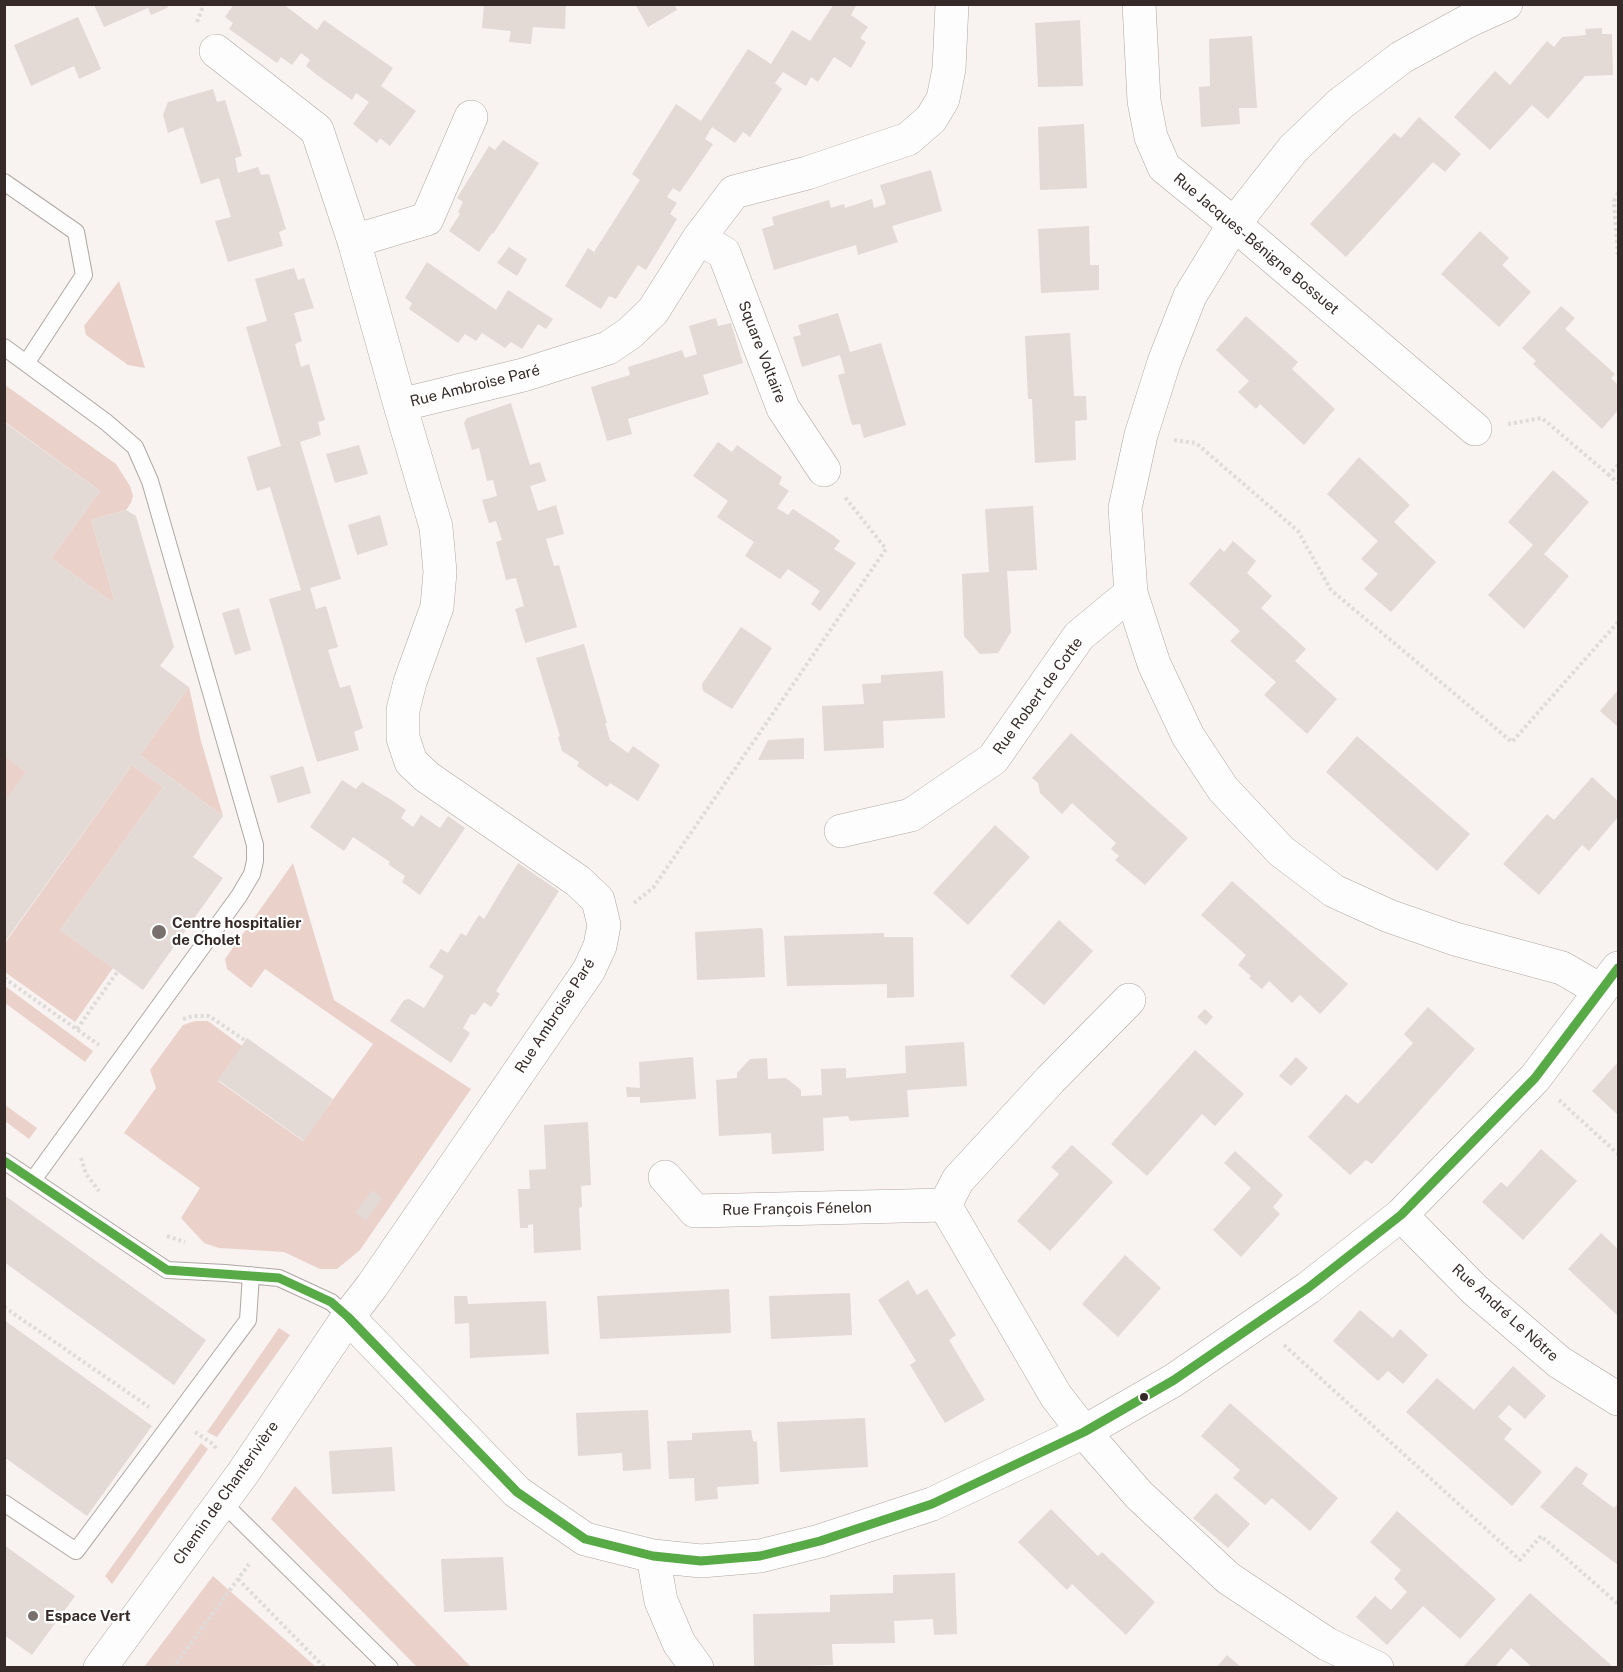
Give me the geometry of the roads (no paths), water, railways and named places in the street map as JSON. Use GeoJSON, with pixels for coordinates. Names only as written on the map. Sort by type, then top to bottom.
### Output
{"type":"FeatureCollection","features":[{"type":"Feature","properties":{"kind":"street","name":"Rue Ambroise Paré"},"geometry":{"type":"LineString","coordinates":[[348,1317],[372,1286],[589,970],[600,946],[604,925],[598,900],[578,881],[427,777],[411,762],[403,738],[403,710],[410,682],[436,607],[440,572],[436,527],[400,405],[524,375],[608,348],[630,333],[653,311],[699,238],[734,192],[807,172],[908,139],[931,119],[943,99],[949,69],[952,4]]}},
{"type":"Feature","properties":{"kind":"street","name":"Rue Jacques-Bénigne Bossuet"},"geometry":{"type":"LineString","coordinates":[[1140,4],[1144,101],[1150,137],[1164,167],[1475,429]]}},
{"type":"Feature","properties":{"kind":"street"},"geometry":{"type":"LineString","coordinates":[[348,1317],[517,1492],[585,1539],[653,1556],[701,1561],[760,1556],[820,1541],[932,1504],[1084,1432],[1174,1380],[1308,1288],[1401,1215],[1535,1077],[1610,979],[1455,939],[1389,916],[1334,891],[1281,851],[1223,789],[1188,736],[1154,664],[1131,593],[1125,508],[1141,435],[1164,362],[1190,296],[1234,224],[1293,149],[1340,104],[1402,57],[1468,13],[1506,4]]}},
{"type":"Feature","properties":{"kind":"street"},"geometry":{"type":"LineString","coordinates":[[216,51],[317,130],[354,241],[400,405]]}},
{"type":"Feature","properties":{"kind":"street"},"geometry":{"type":"LineString","coordinates":[[354,241],[427,219],[471,117]]}},
{"type":"Feature","properties":{"kind":"street","name":"Square Voltaire"},"geometry":{"type":"LineString","coordinates":[[699,238],[724,253],[783,408],[824,470]]}},
{"type":"Feature","properties":{"kind":"street","name":"Rue Robert de Cotte"},"geometry":{"type":"LineString","coordinates":[[841,831],[910,815],[993,759],[1079,636],[1131,593]]}},
{"type":"Feature","properties":{"kind":"street"},"geometry":{"type":"LineString","coordinates":[[1129,1000],[1050,1080],[958,1180],[945,1205],[1056,1396],[1139,1495],[1228,1578],[1327,1644],[1377,1668]]}},
{"type":"Feature","properties":{"kind":"street","name":"Rue François Fénelon"},"geometry":{"type":"LineString","coordinates":[[664,1177],[694,1211],[945,1205]]}},
{"type":"Feature","properties":{"kind":"street","name":"Rue André Le Nôtre"},"geometry":{"type":"LineString","coordinates":[[1401,1215],[1475,1290],[1550,1355],[1618,1399]]}},
{"type":"Feature","properties":{"kind":"street","name":"Chemin de Chanterivière"},"geometry":{"type":"LineString","coordinates":[[100,1668],[222,1502],[348,1317]]}},
{"type":"Feature","properties":{"kind":"street"},"geometry":{"type":"LineString","coordinates":[[653,1556],[661,1601],[679,1643],[698,1668]]}},
{"type":"Feature","properties":{"kind":"lane"},"geometry":{"type":"LineString","coordinates":[[4,182],[76,232],[84,275],[27,362]]}},
{"type":"Feature","properties":{"kind":"lane"},"geometry":{"type":"LineString","coordinates":[[4,347],[106,422],[135,447],[150,482],[255,845],[252,874],[239,896],[33,1180]]}},
{"type":"Feature","properties":{"kind":"lane"},"geometry":{"type":"LineString","coordinates":[[4,1161],[167,1270],[279,1278],[331,1302],[348,1317]]}},
{"type":"Feature","properties":{"kind":"lane"},"geometry":{"type":"LineString","coordinates":[[4,1503],[76,1551],[248,1320],[251,1275]]}},
{"type":"Feature","properties":{"kind":"lane"},"geometry":{"type":"LineString","coordinates":[[222,1502],[390,1668]]}},
{"type":"Feature","properties":{"kind":"place","name":"Centre hospitalier de Cholet"},"geometry":{"type":"Point","coordinates":[159,932]}},
{"type":"Feature","properties":{"kind":"place","name":"Espace Vert"},"geometry":{"type":"Point","coordinates":[33,1616]}}]}
